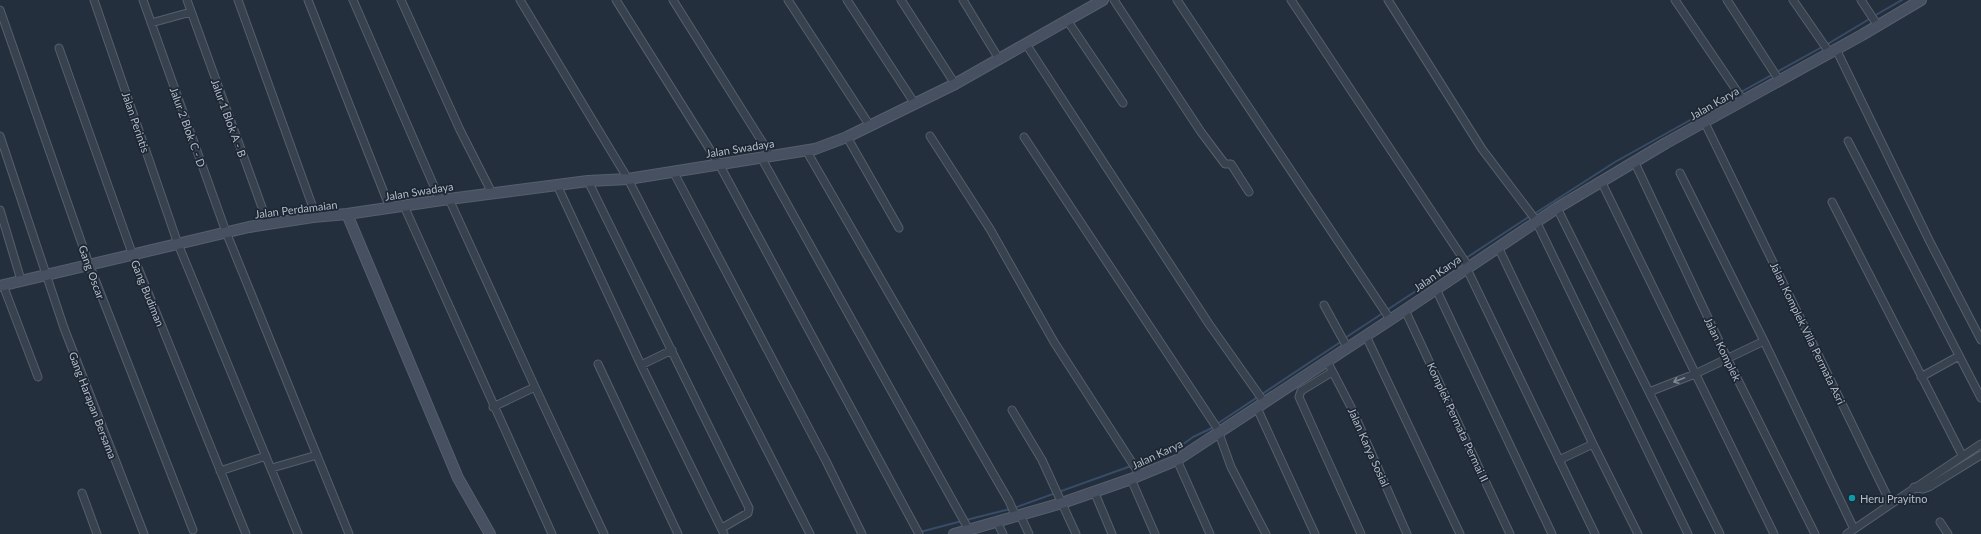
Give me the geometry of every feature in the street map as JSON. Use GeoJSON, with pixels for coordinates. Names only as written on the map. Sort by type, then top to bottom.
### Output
{"type":"FeatureCollection","features":[{"type":"Feature","properties":{"kind":"street","name":"Jalan Perintis"},"geometry":{"type":"LineString","coordinates":[[94,0],[178,244],[272,468],[298,534]]}},
{"type":"Feature","properties":{"kind":"street","name":"Jalur 2 Blok C - D"},"geometry":{"type":"LineString","coordinates":[[143,0],[226,232],[349,534]]}},
{"type":"Feature","properties":{"kind":"street","name":"Jalur 1 Blok A - B"},"geometry":{"type":"LineString","coordinates":[[187,0],[268,224]]}},
{"type":"Feature","properties":{"kind":"street"},"geometry":{"type":"LineString","coordinates":[[238,0],[316,216]]}},
{"type":"Feature","properties":{"kind":"street"},"geometry":{"type":"LineString","coordinates":[[308,0],[390,208]]}},
{"type":"Feature","properties":{"kind":"street"},"geometry":{"type":"LineString","coordinates":[[353,0],[444,199],[604,534]]}},
{"type":"Feature","properties":{"kind":"street"},"geometry":{"type":"LineString","coordinates":[[401,0],[460,130],[492,193]]}},
{"type":"Feature","properties":{"kind":"street"},"geometry":{"type":"LineString","coordinates":[[520,0],[628,179],[810,534]]}},
{"type":"Feature","properties":{"kind":"street"},"geometry":{"type":"LineString","coordinates":[[616,0],[719,164],[919,534]]}},
{"type":"Feature","properties":{"kind":"street"},"geometry":{"type":"LineString","coordinates":[[673,0],[766,157],[960,514],[963,531]]}},
{"type":"Feature","properties":{"kind":"street"},"geometry":{"type":"LineString","coordinates":[[788,0],[870,126]]}},
{"type":"Feature","properties":{"kind":"street"},"geometry":{"type":"LineString","coordinates":[[847,0],[915,104]]}},
{"type":"Feature","properties":{"kind":"street"},"geometry":{"type":"LineString","coordinates":[[901,0],[955,84]]}},
{"type":"Feature","properties":{"kind":"street"},"geometry":{"type":"LineString","coordinates":[[963,0],[1000,59]]}},
{"type":"Feature","properties":{"kind":"street","name":"Jalan Swadaya"},"geometry":{"type":"LineString","coordinates":[[347,214],[444,199],[588,181],[628,179],[806,150],[847,137],[955,84],[1101,0]]}},
{"type":"Feature","properties":{"kind":"street"},"geometry":{"type":"LineString","coordinates":[[1114,0],[1201,132],[1225,164],[1232,166],[1249,192]]}},
{"type":"Feature","properties":{"kind":"street"},"geometry":{"type":"LineString","coordinates":[[1177,0],[1389,318]]}},
{"type":"Feature","properties":{"kind":"street"},"geometry":{"type":"LineString","coordinates":[[1291,0],[1467,265],[1595,534]]}},
{"type":"Feature","properties":{"kind":"street"},"geometry":{"type":"LineString","coordinates":[[1388,0],[1482,149],[1535,220],[1688,534]]}},
{"type":"Feature","properties":{"kind":"street"},"geometry":{"type":"LineString","coordinates":[[1676,0],[1742,98]]}},
{"type":"Feature","properties":{"kind":"street"},"geometry":{"type":"LineString","coordinates":[[1727,0],[1778,78]]}},
{"type":"Feature","properties":{"kind":"street"},"geometry":{"type":"LineString","coordinates":[[1793,0],[1829,48],[1981,340]]}},
{"type":"Feature","properties":{"kind":"street"},"geometry":{"type":"LineString","coordinates":[[1861,0],[1878,26]]}},
{"type":"Feature","properties":{"kind":"street","name":"Jalan Karya"},"geometry":{"type":"LineString","coordinates":[[963,531],[998,522],[1060,498],[1094,491],[1177,460],[1217,427],[1261,404],[1327,362],[1347,346],[1366,336],[1389,318],[1405,310],[1436,289],[1467,265],[1498,247],[1535,220],[1705,123],[1742,98],[1829,48],[1878,26],[1922,0]]}},
{"type":"Feature","properties":{"kind":"street","name":"Gang Oscar"},"geometry":{"type":"LineString","coordinates":[[0,10],[89,264],[193,530]]}},
{"type":"Feature","properties":{"kind":"street"},"geometry":{"type":"LineString","coordinates":[[151,23],[191,12]]}},
{"type":"Feature","properties":{"kind":"street"},"geometry":{"type":"LineString","coordinates":[[1068,20],[1123,104]]}},
{"type":"Feature","properties":{"kind":"street"},"geometry":{"type":"LineString","coordinates":[[1026,44],[1161,252],[1257,391],[1315,534]]}},
{"type":"Feature","properties":{"kind":"street","name":"Gang Budiman"},"geometry":{"type":"LineString","coordinates":[[59,48],[132,253],[246,534]]}},
{"type":"Feature","properties":{"kind":"street","name":"Jalan Komplek Villa Permata Asri"},"geometry":{"type":"LineString","coordinates":[[1705,123],[1891,504]]}},
{"type":"Feature","properties":{"kind":"street","name":"Gang Harapan Bersama"},"geometry":{"type":"LineString","coordinates":[[0,136],[45,276],[144,534]]}},
{"type":"Feature","properties":{"kind":"street"},"geometry":{"type":"LineString","coordinates":[[930,136],[990,229],[1054,342],[1129,460],[1136,476],[1155,534]]}},
{"type":"Feature","properties":{"kind":"street"},"geometry":{"type":"LineString","coordinates":[[847,137],[899,228]]}},
{"type":"Feature","properties":{"kind":"street"},"geometry":{"type":"LineString","coordinates":[[1024,137],[1217,427],[1231,467],[1266,534]]}},
{"type":"Feature","properties":{"kind":"street"},"geometry":{"type":"LineString","coordinates":[[1848,141],[1981,398]]}},
{"type":"Feature","properties":{"kind":"street"},"geometry":{"type":"LineString","coordinates":[[806,150],[1029,534]]}},
{"type":"Feature","properties":{"kind":"street","name":"Jalan Komplek"},"geometry":{"type":"LineString","coordinates":[[1635,163],[1727,358],[1815,534]]}},
{"type":"Feature","properties":{"kind":"street"},"geometry":{"type":"LineString","coordinates":[[673,171],[823,454],[862,534]]}},
{"type":"Feature","properties":{"kind":"street"},"geometry":{"type":"LineString","coordinates":[[1680,173],[1764,341],[1854,529]]}},
{"type":"Feature","properties":{"kind":"street"},"geometry":{"type":"LineString","coordinates":[[557,185],[641,365],[723,531],[748,513],[749,508],[588,181]]}},
{"type":"Feature","properties":{"kind":"street"},"geometry":{"type":"LineString","coordinates":[[1601,181],[1774,534]]}},
{"type":"Feature","properties":{"kind":"street"},"geometry":{"type":"LineString","coordinates":[[1832,202],[1920,377],[1962,455]]}},
{"type":"Feature","properties":{"kind":"street"},"geometry":{"type":"LineString","coordinates":[[404,206],[552,534]]}},
{"type":"Feature","properties":{"kind":"street"},"geometry":{"type":"LineString","coordinates":[[1557,208],[1720,534]]}},
{"type":"Feature","properties":{"kind":"street"},"geometry":{"type":"LineString","coordinates":[[0,210],[21,280]]}},
{"type":"Feature","properties":{"kind":"street","name":"Jalan Perdamaian"},"geometry":{"type":"LineString","coordinates":[[2,285],[45,276],[132,253],[178,244],[226,232],[316,216],[347,214],[458,478],[490,534]]}},
{"type":"Feature","properties":{"kind":"street"},"geometry":{"type":"LineString","coordinates":[[1498,247],[1638,534]]}},
{"type":"Feature","properties":{"kind":"street"},"geometry":{"type":"LineString","coordinates":[[2,285],[38,377]]}},
{"type":"Feature","properties":{"kind":"street"},"geometry":{"type":"LineString","coordinates":[[1436,289],[1552,534]]}},
{"type":"Feature","properties":{"kind":"street"},"geometry":{"type":"LineString","coordinates":[[1324,305],[1347,346]]}},
{"type":"Feature","properties":{"kind":"street","name":"Komplek Permata Permai II"},"geometry":{"type":"LineString","coordinates":[[1405,310],[1510,534]]}},
{"type":"Feature","properties":{"kind":"street"},"geometry":{"type":"LineString","coordinates":[[1366,336],[1460,534]]}},
{"type":"Feature","properties":{"kind":"street"},"geometry":{"type":"LineString","coordinates":[[1649,392],[1695,374],[1764,341]]}},
{"type":"Feature","properties":{"kind":"street"},"geometry":{"type":"LineString","coordinates":[[641,365],[672,350]]}},
{"type":"Feature","properties":{"kind":"street"},"geometry":{"type":"LineString","coordinates":[[1920,377],[1959,356]]}},
{"type":"Feature","properties":{"kind":"street","name":"Jalan Karya Sosial"},"geometry":{"type":"LineString","coordinates":[[1327,362],[1352,409],[1407,534]]}},
{"type":"Feature","properties":{"kind":"street"},"geometry":{"type":"LineString","coordinates":[[598,364],[678,534]]}},
{"type":"Feature","properties":{"kind":"street"},"geometry":{"type":"LineString","coordinates":[[1332,372],[1301,391],[1299,397],[1361,534]]}},
{"type":"Feature","properties":{"kind":"street"},"geometry":{"type":"LineString","coordinates":[[493,406],[534,387]]}},
{"type":"Feature","properties":{"kind":"street"},"geometry":{"type":"LineString","coordinates":[[1012,410],[1042,460],[1056,487],[1076,534]]}},
{"type":"Feature","properties":{"kind":"street"},"geometry":{"type":"LineString","coordinates":[[1559,460],[1593,444]]}},
{"type":"Feature","properties":{"kind":"street"},"geometry":{"type":"LineString","coordinates":[[1847,534],[1914,487],[1981,444]]}},
{"type":"Feature","properties":{"kind":"street"},"geometry":{"type":"LineString","coordinates":[[272,468],[317,455]]}},
{"type":"Feature","properties":{"kind":"street"},"geometry":{"type":"LineString","coordinates":[[1914,487],[1923,489],[1929,487],[1981,455]]}},
{"type":"Feature","properties":{"kind":"street"},"geometry":{"type":"LineString","coordinates":[[220,471],[266,456]]}},
{"type":"Feature","properties":{"kind":"street"},"geometry":{"type":"LineString","coordinates":[[1177,460],[1210,534]]}},
{"type":"Feature","properties":{"kind":"street"},"geometry":{"type":"LineString","coordinates":[[1094,491],[1112,534]]}},
{"type":"Feature","properties":{"kind":"street"},"geometry":{"type":"LineString","coordinates":[[82,493],[97,534]]}},
{"type":"Feature","properties":{"kind":"street"},"geometry":{"type":"LineString","coordinates":[[998,522],[1003,534]]}},
{"type":"Feature","properties":{"kind":"street"},"geometry":{"type":"LineString","coordinates":[[1940,522],[1948,534]]}},
{"type":"Feature","properties":{"kind":"waterway"},"geometry":{"type":"LineString","coordinates":[[1874,16],[1902,0]]}},
{"type":"Feature","properties":{"kind":"waterway"},"geometry":{"type":"LineString","coordinates":[[1826,45],[1871,18]]}},
{"type":"Feature","properties":{"kind":"waterway"},"geometry":{"type":"LineString","coordinates":[[1741,92],[1822,47]]}},
{"type":"Feature","properties":{"kind":"waterway"},"geometry":{"type":"LineString","coordinates":[[1534,214],[1615,162],[1737,94]]}},
{"type":"Feature","properties":{"kind":"waterway"},"geometry":{"type":"LineString","coordinates":[[1387,310],[1530,216]]}},
{"type":"Feature","properties":{"kind":"waterway"},"geometry":{"type":"LineString","coordinates":[[1345,338],[1383,313]]}},
{"type":"Feature","properties":{"kind":"waterway"},"geometry":{"type":"LineString","coordinates":[[1217,424],[1342,341]]}},
{"type":"Feature","properties":{"kind":"waterway"},"geometry":{"type":"LineString","coordinates":[[1135,465],[1175,450],[1193,437],[1214,427]]}},
{"type":"Feature","properties":{"kind":"waterway"},"geometry":{"type":"LineString","coordinates":[[966,520],[1014,508],[1131,466]]}},
{"type":"Feature","properties":{"kind":"waterway"},"geometry":{"type":"LineString","coordinates":[[920,532],[962,521]]}},
{"type":"Feature","properties":{"kind":"place","name":"Heru Prayitno"},"geometry":{"type":"Point","coordinates":[1852,498]}}]}
